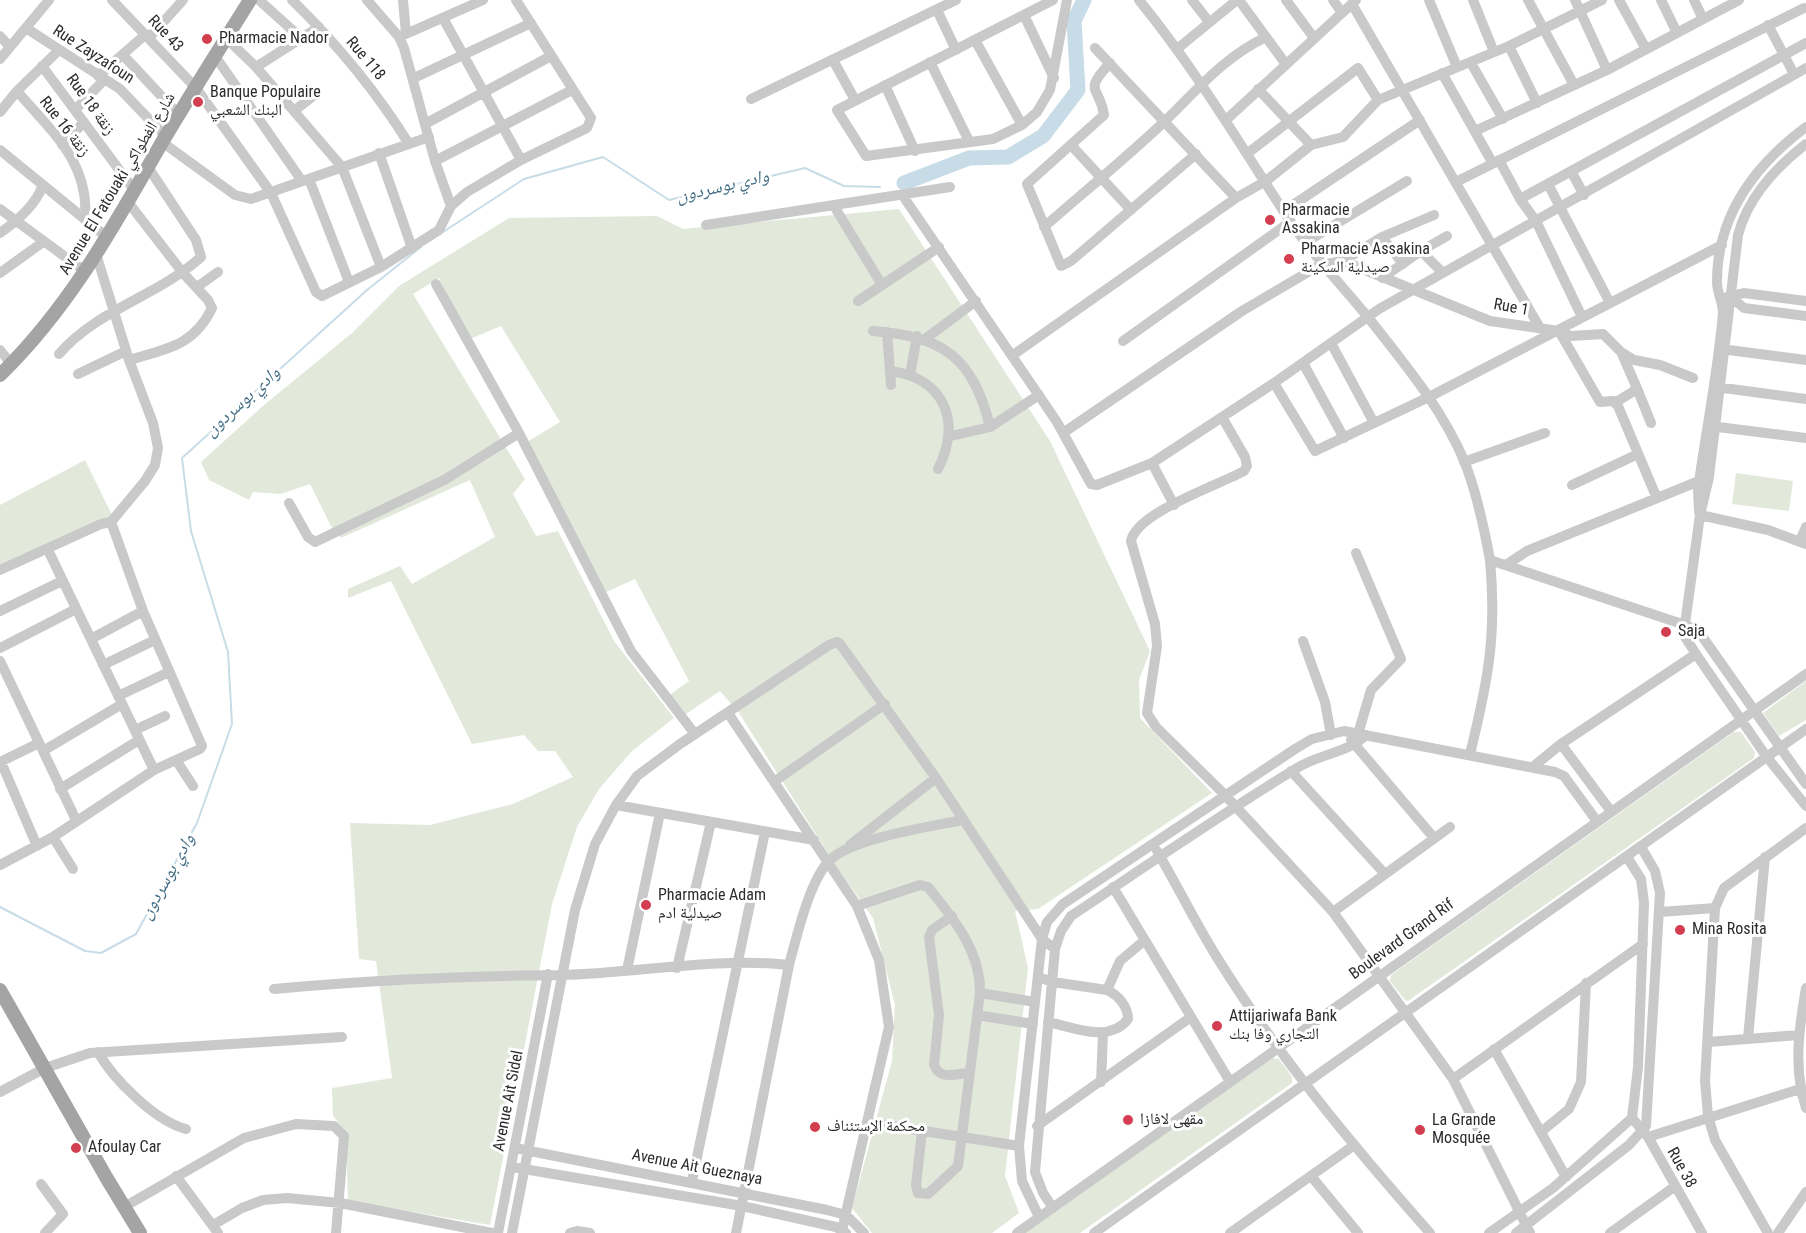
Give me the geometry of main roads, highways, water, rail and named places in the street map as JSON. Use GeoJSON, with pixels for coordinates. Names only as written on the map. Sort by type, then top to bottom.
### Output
{"type":"FeatureCollection","features":[{"type":"Feature","properties":{"kind":"main road","name":"Avenue El Fatouaki شارع الفطواكي"},"geometry":{"type":"LineString","coordinates":[[0,375],[62,306],[97,257],[148,167],[249,0]]}},
{"type":"Feature","properties":{"kind":"main road"},"geometry":{"type":"LineString","coordinates":[[0,990],[140,1233]]}},
{"type":"Feature","properties":{"kind":"waterway"},"geometry":{"type":"LineString","coordinates":[[904,183],[969,158],[1008,157],[1043,136],[1078,90],[1074,21],[1084,0]]}},
{"type":"Feature","properties":{"kind":"waterway","name":"وادي بوسردون"},"geometry":{"type":"LineString","coordinates":[[443,232],[524,179],[603,157],[669,200],[805,168],[844,186],[880,187]]}},
{"type":"Feature","properties":{"kind":"waterway","name":"وادي بوسردون"},"geometry":{"type":"LineString","coordinates":[[0,907],[85,951],[101,953],[136,934],[197,823],[232,724],[228,652],[191,531],[182,458],[367,290],[421,247]]}},
{"type":"Feature","properties":{"kind":"place","name":"Pharmacie Nador"},"geometry":{"type":"Point","coordinates":[207,39]}},
{"type":"Feature","properties":{"kind":"place","name":"Banque Populaire البنك الشعبي"},"geometry":{"type":"Point","coordinates":[198,102]}},
{"type":"Feature","properties":{"kind":"place","name":"Pharmacie Assakina"},"geometry":{"type":"Point","coordinates":[1270,220]}},
{"type":"Feature","properties":{"kind":"place","name":"Pharmacie Assakina صيدلية السكينة"},"geometry":{"type":"Point","coordinates":[1289,259]}},
{"type":"Feature","properties":{"kind":"place","name":"Saja"},"geometry":{"type":"Point","coordinates":[1666,632]}},
{"type":"Feature","properties":{"kind":"place","name":"Pharmacie Adam صيدلية ادم"},"geometry":{"type":"Point","coordinates":[646,905]}},
{"type":"Feature","properties":{"kind":"place","name":"Mina Rosita"},"geometry":{"type":"Point","coordinates":[1680,930]}},
{"type":"Feature","properties":{"kind":"place","name":"Attijariwafa Bank التجاري وفا بنك"},"geometry":{"type":"Point","coordinates":[1217,1026]}},
{"type":"Feature","properties":{"kind":"place","name":"مقهى لافازا"},"geometry":{"type":"Point","coordinates":[1128,1120]}},
{"type":"Feature","properties":{"kind":"place","name":"محكمة الإستئناف"},"geometry":{"type":"Point","coordinates":[815,1127]}},
{"type":"Feature","properties":{"kind":"place","name":"La Grande Mosquée"},"geometry":{"type":"Point","coordinates":[1420,1130]}},
{"type":"Feature","properties":{"kind":"place","name":"Afoulay Car"},"geometry":{"type":"Point","coordinates":[76,1148]}}]}
